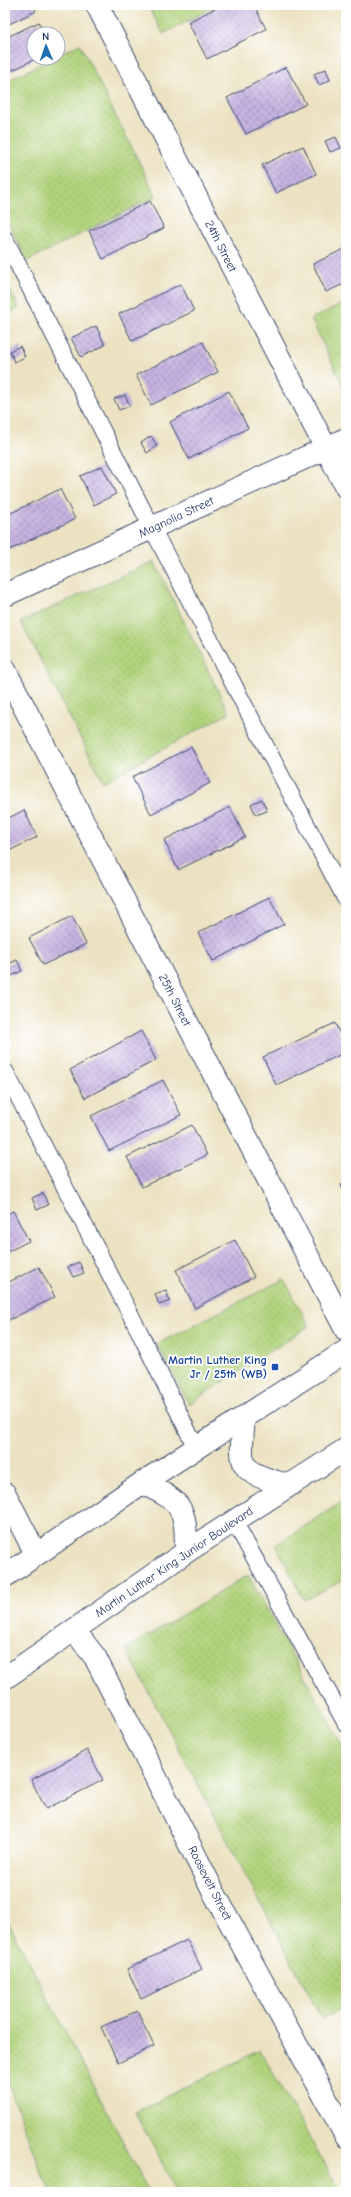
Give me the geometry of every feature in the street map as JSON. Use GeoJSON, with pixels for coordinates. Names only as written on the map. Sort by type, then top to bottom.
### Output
{"type":"FeatureCollection","features":[{"type":"Feature","properties":{"kind":"street","name":"24th Street"},"geometry":{"type":"LineString","coordinates":[[96,5],[346,487]]}},
{"type":"Feature","properties":{"kind":"street","name":"Magnolia Street"},"geometry":{"type":"LineString","coordinates":[[5,595],[346,439]]}},
{"type":"Feature","properties":{"kind":"street","name":"25th Street"},"geometry":{"type":"LineString","coordinates":[[5,670],[346,1330]]}},
{"type":"Feature","properties":{"kind":"street"},"geometry":{"type":"LineString","coordinates":[[5,1576],[142,1483],[346,1351]]}},
{"type":"Feature","properties":{"kind":"street"},"geometry":{"type":"LineString","coordinates":[[244,1417],[241,1454],[246,1469],[259,1478],[288,1485]]}},
{"type":"Feature","properties":{"kind":"street","name":"Martin Luther King Junior Boulevard"},"geometry":{"type":"LineString","coordinates":[[5,1678],[186,1552],[346,1449]]}},
{"type":"Feature","properties":{"kind":"street"},"geometry":{"type":"LineString","coordinates":[[142,1483],[165,1494],[181,1507],[186,1529],[186,1552]]}},
{"type":"Feature","properties":{"kind":"street"},"geometry":{"type":"LineString","coordinates":[[5,1494],[36,1554]]}},
{"type":"Feature","properties":{"kind":"street","name":"Roosevelt Street"},"geometry":{"type":"LineString","coordinates":[[74,1630],[95,1657],[213,1891],[346,2136]]}},
{"type":"Feature","properties":{"kind":"lane"},"geometry":{"type":"LineString","coordinates":[[5,239],[152,528],[346,900]]}},
{"type":"Feature","properties":{"kind":"lane"},"geometry":{"type":"LineString","coordinates":[[5,1071],[139,1331],[196,1448]]}},
{"type":"Feature","properties":{"kind":"lane"},"geometry":{"type":"LineString","coordinates":[[234,1521],[346,1724]]}},
{"type":"Feature","properties":{"kind":"green space"},"geometry":{"type":"Polygon","coordinates":[[[148,5],[218,5],[163,34],[148,5]]]}},
{"type":"Feature","properties":{"kind":"green space"},"geometry":{"type":"Polygon","coordinates":[[[80,44],[156,196],[27,261],[5,217],[5,82],[36,66],[66,66],[66,51],[80,44]]]}},
{"type":"Feature","properties":{"kind":"green space"},"geometry":{"type":"Polygon","coordinates":[[[5,280],[19,308],[5,316],[5,280]]]}},
{"type":"Feature","properties":{"kind":"green space"},"geometry":{"type":"Polygon","coordinates":[[[346,302],[346,392],[311,319],[346,302]]]}},
{"type":"Feature","properties":{"kind":"green space"},"geometry":{"type":"Polygon","coordinates":[[[154,561],[229,713],[103,782],[21,622],[154,561]]]}},
{"type":"Feature","properties":{"kind":"green space"},"geometry":{"type":"Polygon","coordinates":[[[284,1279],[309,1326],[189,1404],[157,1344],[284,1279]]]}},
{"type":"Feature","properties":{"kind":"green space"},"geometry":{"type":"Polygon","coordinates":[[[346,1499],[346,1579],[304,1600],[276,1545],[346,1499]]]}},
{"type":"Feature","properties":{"kind":"green space"},"geometry":{"type":"Polygon","coordinates":[[[248,1575],[346,1752],[346,2006],[322,2019],[126,1649],[248,1575]]]}},
{"type":"Feature","properties":{"kind":"green space"},"geometry":{"type":"Polygon","coordinates":[[[5,1916],[149,2192],[52,2192],[40,2169],[5,2076],[5,1916]]]}},
{"type":"Feature","properties":{"kind":"green space"},"geometry":{"type":"Polygon","coordinates":[[[260,2050],[340,2192],[177,2192],[135,2112],[260,2050]]]}},
{"type":"Feature","properties":{"kind":"building"},"geometry":{"type":"Polygon","coordinates":[[[5,5],[33,5],[36,11],[5,26],[5,5]]]}},
{"type":"Feature","properties":{"kind":"building"},"geometry":{"type":"Polygon","coordinates":[[[222,5],[254,5],[266,29],[207,59],[188,22],[222,5]]]}},
{"type":"Feature","properties":{"kind":"building"},"geometry":{"type":"Polygon","coordinates":[[[39,22],[41,26],[30,26],[39,22]]]}},
{"type":"Feature","properties":{"kind":"building"},"geometry":{"type":"Polygon","coordinates":[[[26,28],[26,64],[5,74],[5,38],[26,28]]]}},
{"type":"Feature","properties":{"kind":"building"},"geometry":{"type":"Polygon","coordinates":[[[286,67],[306,104],[246,134],[227,98],[286,67]]]}},
{"type":"Feature","properties":{"kind":"building"},"geometry":{"type":"Polygon","coordinates":[[[326,69],[330,80],[319,85],[314,74],[326,69]]]}},
{"type":"Feature","properties":{"kind":"building"},"geometry":{"type":"Polygon","coordinates":[[[336,137],[341,148],[330,152],[325,141],[336,137]]]}},
{"type":"Feature","properties":{"kind":"building"},"geometry":{"type":"Polygon","coordinates":[[[303,146],[316,174],[276,193],[262,165],[303,146]]]}},
{"type":"Feature","properties":{"kind":"building"},"geometry":{"type":"Polygon","coordinates":[[[150,201],[164,228],[103,259],[89,231],[150,201]]]}},
{"type":"Feature","properties":{"kind":"building"},"geometry":{"type":"Polygon","coordinates":[[[346,248],[346,283],[326,292],[313,264],[346,248]]]}},
{"type":"Feature","properties":{"kind":"building"},"geometry":{"type":"Polygon","coordinates":[[[181,284],[194,311],[132,341],[119,314],[181,284]]]}},
{"type":"Feature","properties":{"kind":"building"},"geometry":{"type":"Polygon","coordinates":[[[96,326],[105,345],[81,357],[71,338],[96,326]]]}},
{"type":"Feature","properties":{"kind":"building"},"geometry":{"type":"Polygon","coordinates":[[[203,342],[218,372],[151,405],[136,375],[203,342]]]}},
{"type":"Feature","properties":{"kind":"building"},"geometry":{"type":"Polygon","coordinates":[[[20,346],[25,357],[14,362],[10,351],[20,346]]]}},
{"type":"Feature","properties":{"kind":"building"},"geometry":{"type":"Polygon","coordinates":[[[229,391],[248,428],[189,459],[170,422],[229,391]]]}},
{"type":"Feature","properties":{"kind":"building"},"geometry":{"type":"Polygon","coordinates":[[[125,395],[130,406],[119,410],[114,399],[125,395]]]}},
{"type":"Feature","properties":{"kind":"building"},"geometry":{"type":"Polygon","coordinates":[[[151,436],[157,446],[147,453],[141,443],[151,436]]]}},
{"type":"Feature","properties":{"kind":"building"},"geometry":{"type":"Polygon","coordinates":[[[102,466],[116,494],[94,505],[80,476],[102,466]]]}},
{"type":"Feature","properties":{"kind":"building"},"geometry":{"type":"Polygon","coordinates":[[[60,489],[75,519],[5,552],[5,516],[60,489]]]}},
{"type":"Feature","properties":{"kind":"building"},"geometry":{"type":"Polygon","coordinates":[[[191,747],[210,783],[151,814],[132,777],[191,747]]]}},
{"type":"Feature","properties":{"kind":"building"},"geometry":{"type":"Polygon","coordinates":[[[262,799],[267,811],[256,815],[251,804],[262,799]]]}},
{"type":"Feature","properties":{"kind":"building"},"geometry":{"type":"Polygon","coordinates":[[[230,807],[245,837],[178,870],[164,840],[230,807]]]}},
{"type":"Feature","properties":{"kind":"building"},"geometry":{"type":"Polygon","coordinates":[[[24,810],[37,837],[5,853],[5,820],[24,810]]]}},
{"type":"Feature","properties":{"kind":"building"},"geometry":{"type":"Polygon","coordinates":[[[269,897],[284,924],[213,961],[198,933],[269,897]]]}},
{"type":"Feature","properties":{"kind":"building"},"geometry":{"type":"Polygon","coordinates":[[[72,916],[86,944],[43,965],[29,938],[72,916]]]}},
{"type":"Feature","properties":{"kind":"building"},"geometry":{"type":"Polygon","coordinates":[[[17,960],[22,971],[11,976],[6,965],[17,960]]]}},
{"type":"Feature","properties":{"kind":"building"},"geometry":{"type":"Polygon","coordinates":[[[335,1023],[346,1047],[346,1052],[276,1085],[263,1057],[335,1023]]]}},
{"type":"Feature","properties":{"kind":"building"},"geometry":{"type":"Polygon","coordinates":[[[141,1031],[156,1060],[85,1098],[70,1070],[141,1031]]]}},
{"type":"Feature","properties":{"kind":"building"},"geometry":{"type":"Polygon","coordinates":[[[163,1080],[181,1115],[109,1151],[91,1116],[163,1080]]]}},
{"type":"Feature","properties":{"kind":"building"},"geometry":{"type":"Polygon","coordinates":[[[192,1125],[207,1155],[142,1187],[127,1157],[192,1125]]]}},
{"type":"Feature","properties":{"kind":"building"},"geometry":{"type":"Polygon","coordinates":[[[346,1182],[346,1195],[341,1185],[346,1182]]]}},
{"type":"Feature","properties":{"kind":"building"},"geometry":{"type":"Polygon","coordinates":[[[43,1193],[48,1205],[37,1210],[32,1198],[43,1193]]]}},
{"type":"Feature","properties":{"kind":"building"},"geometry":{"type":"Polygon","coordinates":[[[13,1211],[29,1241],[5,1253],[5,1215],[13,1211]]]}},
{"type":"Feature","properties":{"kind":"building"},"geometry":{"type":"Polygon","coordinates":[[[235,1240],[254,1277],[195,1308],[176,1270],[235,1240]]]}},
{"type":"Feature","properties":{"kind":"building"},"geometry":{"type":"Polygon","coordinates":[[[79,1262],[84,1273],[73,1277],[68,1267],[79,1262]]]}},
{"type":"Feature","properties":{"kind":"building"},"geometry":{"type":"Polygon","coordinates":[[[39,1267],[55,1297],[5,1322],[5,1284],[39,1267]]]}},
{"type":"Feature","properties":{"kind":"building"},"geometry":{"type":"Polygon","coordinates":[[[166,1290],[170,1301],[159,1305],[155,1294],[166,1290]]]}},
{"type":"Feature","properties":{"kind":"building"},"geometry":{"type":"Polygon","coordinates":[[[87,1750],[103,1780],[46,1809],[31,1780],[87,1750]]]}},
{"type":"Feature","properties":{"kind":"building"},"geometry":{"type":"Polygon","coordinates":[[[187,1940],[202,1969],[141,1999],[127,1969],[187,1940]]]}},
{"type":"Feature","properties":{"kind":"building"},"geometry":{"type":"Polygon","coordinates":[[[137,2011],[154,2046],[118,2063],[101,2027],[137,2011]]]}},
{"type":"Feature","properties":{"kind":"place","name":"Martin Luther King Jr / 25th (WB)"},"geometry":{"type":"Point","coordinates":[275,1367]}}]}
